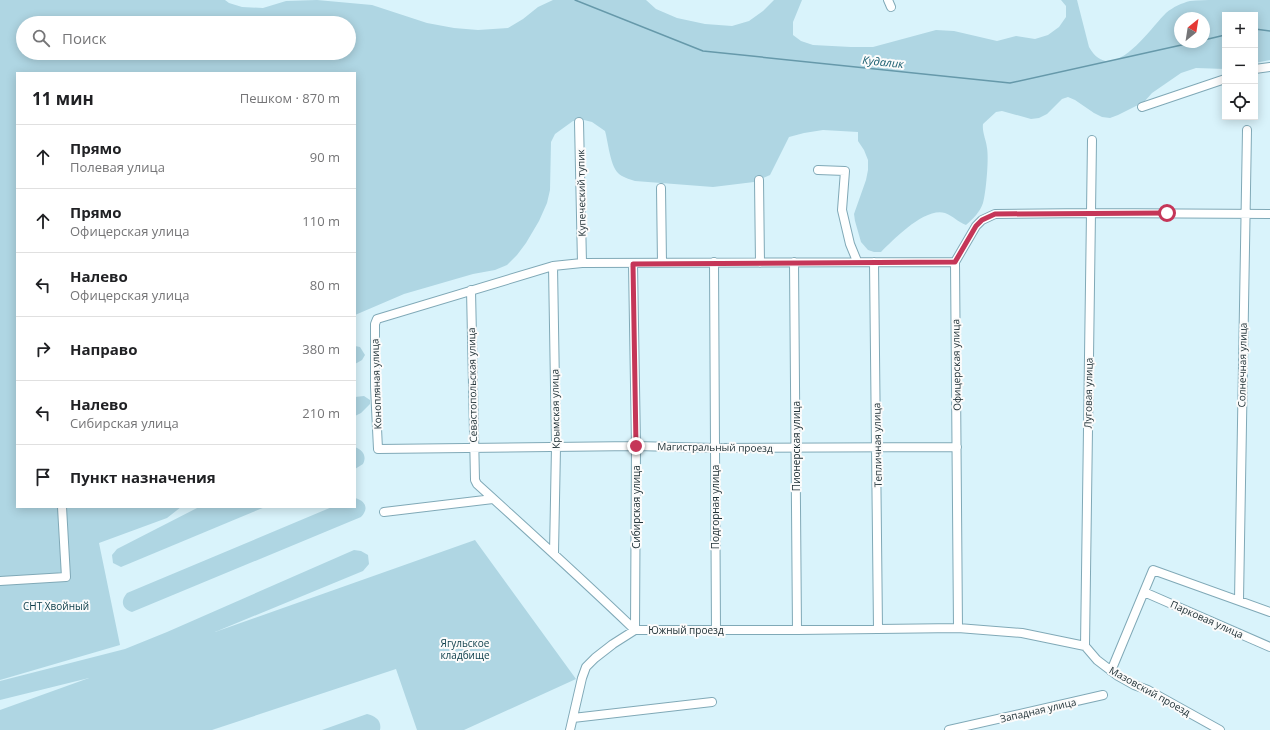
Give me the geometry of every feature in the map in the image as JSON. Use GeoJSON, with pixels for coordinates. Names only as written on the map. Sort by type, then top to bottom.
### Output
{"type":"FeatureCollection","features":[{"type":"Feature","properties":{"kind":"street"},"geometry":{"type":"LineString","coordinates":[[1258,68],[1270,66]]}},
{"type":"Feature","properties":{"kind":"street"},"geometry":{"type":"LineString","coordinates":[[1142,107],[1222,80]]}},
{"type":"Feature","properties":{"kind":"street","name":"Купеческий тупик"},"geometry":{"type":"LineString","coordinates":[[580,122],[582,263]]}},
{"type":"Feature","properties":{"kind":"street","name":"Солнечная улица"},"geometry":{"type":"LineString","coordinates":[[1239,600],[1247,130]]}},
{"type":"Feature","properties":{"kind":"street","name":"Луговая улица"},"geometry":{"type":"LineString","coordinates":[[1085,646],[1092,140]]}},
{"type":"Feature","properties":{"kind":"street"},"geometry":{"type":"LineString","coordinates":[[818,170],[845,171],[842,210],[850,244],[857,261]]}},
{"type":"Feature","properties":{"kind":"street"},"geometry":{"type":"LineString","coordinates":[[759,180],[760,263]]}},
{"type":"Feature","properties":{"kind":"street"},"geometry":{"type":"LineString","coordinates":[[661,188],[662,263]]}},
{"type":"Feature","properties":{"kind":"street"},"geometry":{"type":"LineString","coordinates":[[471,290],[553,266],[582,263],[633,264],[857,261],[955,262],[976,226],[982,220],[995,214],[1270,214]]}},
{"type":"Feature","properties":{"kind":"street","name":"Подгорная улица"},"geometry":{"type":"LineString","coordinates":[[714,262],[716,631]]}},
{"type":"Feature","properties":{"kind":"street","name":"Пионерская улица"},"geometry":{"type":"LineString","coordinates":[[794,262],[797,630]]}},
{"type":"Feature","properties":{"kind":"street","name":"Тепличная улица"},"geometry":{"type":"LineString","coordinates":[[874,262],[878,629]]}},
{"type":"Feature","properties":{"kind":"street","name":"Офицерская улица"},"geometry":{"type":"LineString","coordinates":[[955,262],[958,628]]}},
{"type":"Feature","properties":{"kind":"street","name":"Сибирская улица"},"geometry":{"type":"LineString","coordinates":[[633,264],[636,446],[635,630]]}},
{"type":"Feature","properties":{"kind":"street","name":"Крымская улица"},"geometry":{"type":"LineString","coordinates":[[553,266],[556,447],[554,553]]}},
{"type":"Feature","properties":{"kind":"street","name":"Конопляная улица"},"geometry":{"type":"LineString","coordinates":[[378,449],[374,324],[376,320],[471,290]]}},
{"type":"Feature","properties":{"kind":"street","name":"Севастопольская улица"},"geometry":{"type":"LineString","coordinates":[[471,290],[473,448],[475,480]]}},
{"type":"Feature","properties":{"kind":"street","name":"Магистральный проезд"},"geometry":{"type":"LineString","coordinates":[[378,449],[636,446],[715,448],[957,447]]}},
{"type":"Feature","properties":{"kind":"street","name":"Южный проезд"},"geometry":{"type":"LineString","coordinates":[[475,480],[477,484],[493,499],[554,553],[635,630],[716,631],[958,628],[1022,633],[1085,646]]}},
{"type":"Feature","properties":{"kind":"street"},"geometry":{"type":"LineString","coordinates":[[384,512],[493,499]]}},
{"type":"Feature","properties":{"kind":"street"},"geometry":{"type":"LineString","coordinates":[[0,581],[66,577],[62,508]]}},
{"type":"Feature","properties":{"kind":"street"},"geometry":{"type":"LineString","coordinates":[[1111,671],[1153,570],[1270,612]]}},
{"type":"Feature","properties":{"kind":"street","name":"Парковая улица"},"geometry":{"type":"LineString","coordinates":[[1144,592],[1270,647]]}},
{"type":"Feature","properties":{"kind":"street"},"geometry":{"type":"LineString","coordinates":[[570,730],[586,667],[613,644],[635,630]]}},
{"type":"Feature","properties":{"kind":"street","name":"Мазовский проезд"},"geometry":{"type":"LineString","coordinates":[[1085,646],[1097,660],[1128,682],[1148,690],[1220,730]]}},
{"type":"Feature","properties":{"kind":"street","name":"Западная улица"},"geometry":{"type":"LineString","coordinates":[[949,730],[1103,695]]}},
{"type":"Feature","properties":{"kind":"street"},"geometry":{"type":"LineString","coordinates":[[573,718],[712,702]]}},
{"type":"Feature","properties":{"kind":"green space","name":"СНТ Хвойный"},"geometry":{"type":"Polygon","coordinates":[[[0,0],[225,0],[229,3],[242,7],[263,8],[286,1],[317,0],[372,5],[427,23],[454,28],[478,30],[508,28],[523,19],[538,7],[553,0],[646,0],[656,9],[677,18],[705,24],[732,26],[749,21],[763,11],[774,0],[802,0],[793,22],[793,35],[801,41],[813,45],[873,47],[936,30],[954,31],[997,41],[1016,36],[1035,39],[1048,35],[1059,27],[1066,17],[1066,6],[1061,0],[1077,0],[1089,47],[1098,58],[1108,61],[1119,58],[1130,51],[1166,13],[1184,3],[1202,0],[1270,0],[1270,60],[1258,62],[1258,12],[1222,12],[1222,69],[1196,68],[1181,73],[1152,93],[1144,102],[1118,115],[1110,118],[1102,117],[1068,97],[1062,99],[1047,114],[1039,118],[1031,119],[1002,111],[996,112],[983,124],[988,159],[983,203],[976,215],[966,225],[945,213],[937,212],[919,219],[910,225],[881,252],[868,250],[861,242],[854,214],[868,170],[868,160],[858,141],[858,132],[823,130],[789,137],[770,175],[754,182],[713,187],[635,181],[624,177],[615,169],[605,131],[592,122],[584,120],[573,121],[555,134],[551,142],[550,190],[547,203],[539,221],[526,243],[507,265],[495,270],[473,274],[404,294],[356,315],[356,72],[16,72],[16,508],[180,508],[167,518],[99,543],[120,645],[0,680],[0,0]]]}},
{"type":"Feature","properties":{"kind":"green space"},"geometry":{"type":"Polygon","coordinates":[[[356,346],[360,347],[365,355],[362,360],[356,363],[356,346]]]}},
{"type":"Feature","properties":{"kind":"green space"},"geometry":{"type":"Polygon","coordinates":[[[364,396],[370,400],[370,404],[361,413],[356,416],[356,397],[364,396]]]}},
{"type":"Feature","properties":{"kind":"green space"},"geometry":{"type":"Polygon","coordinates":[[[356,448],[364,454],[365,458],[363,464],[356,468],[356,448]]]}},
{"type":"Feature","properties":{"kind":"green space"},"geometry":{"type":"Polygon","coordinates":[[[356,498],[362,501],[366,508],[361,517],[132,612],[126,609],[123,604],[123,599],[127,593],[330,508],[356,508],[356,498]]]}},
{"type":"Feature","properties":{"kind":"green space"},"geometry":{"type":"Polygon","coordinates":[[[197,508],[263,508],[121,567],[113,563],[112,555],[117,549],[197,508]]]}},
{"type":"Feature","properties":{"kind":"green space","name":"Ягульское кладбище"},"geometry":{"type":"Polygon","coordinates":[[[475,540],[576,679],[464,730],[417,730],[396,669],[212,730],[0,730],[0,710],[89,678],[0,700],[0,681],[125,649],[354,550],[361,551],[368,555],[369,564],[363,571],[215,632],[475,540]]]}},
{"type":"Feature","properties":{"kind":"green space"},"geometry":{"type":"Polygon","coordinates":[[[367,714],[378,719],[380,730],[322,730],[367,714]]]}},
{"type":"Feature","properties":{"kind":"waterway","name":"Кудалик"},"geometry":{"type":"LineString","coordinates":[[575,0],[703,51],[1010,83],[1174,47]]}},
{"type":"Feature","properties":{"kind":"waterway","name":"Кудалик"},"geometry":{"type":"LineString","coordinates":[[1258,29],[1270,31]]}},
{"type":"Feature","properties":{"kind":"waterway","name":"Кудалик"},"geometry":{"type":"LineString","coordinates":[[1210,39],[1222,36]]}},
{"type":"Feature","properties":{"kind":"route"},"geometry":{"type":"LineString","coordinates":[[636,446],[633,264],[857,261],[955,262],[976,226],[982,220],[995,214],[1167,213]]}}]}
